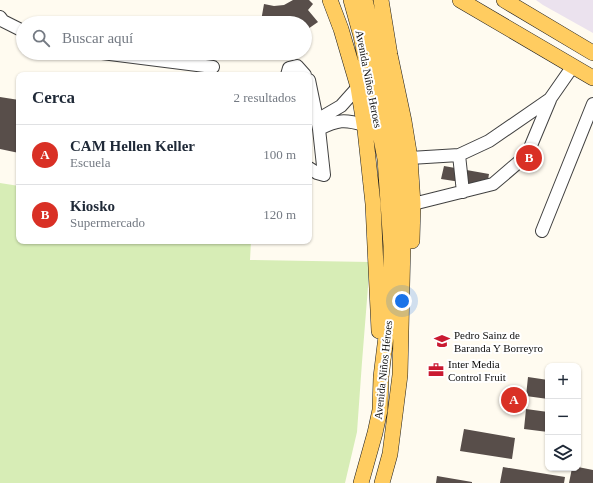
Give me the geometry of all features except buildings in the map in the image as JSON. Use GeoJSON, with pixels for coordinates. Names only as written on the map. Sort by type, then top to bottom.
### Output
{"type":"FeatureCollection","features":[{"type":"Feature","properties":{"kind":"main road"},"geometry":{"type":"LineString","coordinates":[[330,0],[358,87],[364,125],[373,204],[381,377]]}},
{"type":"Feature","properties":{"kind":"main road","name":"Avenida Niños Heroes"},"geometry":{"type":"LineString","coordinates":[[351,0],[398,158]]}},
{"type":"Feature","properties":{"kind":"main road","name":"Avenida Niños Heroes"},"geometry":{"type":"LineString","coordinates":[[364,0],[373,34],[398,158]]}},
{"type":"Feature","properties":{"kind":"main road"},"geometry":{"type":"LineString","coordinates":[[381,0],[390,55],[404,121],[398,158],[413,204],[411,279],[400,375]]}},
{"type":"Feature","properties":{"kind":"main road"},"geometry":{"type":"LineString","coordinates":[[460,0],[593,78]]}},
{"type":"Feature","properties":{"kind":"main road"},"geometry":{"type":"LineString","coordinates":[[504,0],[593,53]]}},
{"type":"Feature","properties":{"kind":"main road","name":"Avenida Niños Héroes"},"geometry":{"type":"LineString","coordinates":[[382,483],[390,454],[400,375],[403,242],[398,158]]}},
{"type":"Feature","properties":{"kind":"main road","name":"Avenida Niños Héroes"},"geometry":{"type":"LineString","coordinates":[[361,483],[380,410],[381,377],[391,296],[391,246],[398,158]]}},
{"type":"Feature","properties":{"kind":"lane"},"geometry":{"type":"LineString","coordinates":[[515,0],[529,16]]}},
{"type":"Feature","properties":{"kind":"lane"},"geometry":{"type":"LineString","coordinates":[[0,17],[16,27]]}},
{"type":"Feature","properties":{"kind":"lane"},"geometry":{"type":"LineString","coordinates":[[158,60],[213,67]]}},
{"type":"Feature","properties":{"kind":"lane"},"geometry":{"type":"LineString","coordinates":[[288,72],[289,68],[297,66],[302,72]]}},
{"type":"Feature","properties":{"kind":"lane"},"geometry":{"type":"LineString","coordinates":[[413,204],[493,184],[527,155],[550,100],[573,66]]}},
{"type":"Feature","properties":{"kind":"lane"},"geometry":{"type":"LineString","coordinates":[[318,125],[341,106],[358,87]]}},
{"type":"Feature","properties":{"kind":"lane"},"geometry":{"type":"LineString","coordinates":[[312,95],[318,125],[324,175],[312,170]]}},
{"type":"Feature","properties":{"kind":"lane"},"geometry":{"type":"LineString","coordinates":[[398,158],[459,156],[488,141],[550,100]]}},
{"type":"Feature","properties":{"kind":"lane"},"geometry":{"type":"LineString","coordinates":[[542,231],[593,104]]}},
{"type":"Feature","properties":{"kind":"lane"},"geometry":{"type":"LineString","coordinates":[[318,125],[349,120],[364,125]]}},
{"type":"Feature","properties":{"kind":"lane"},"geometry":{"type":"LineString","coordinates":[[459,156],[463,192]]}},
{"type":"Feature","properties":{"kind":"shaded area"},"geometry":{"type":"Polygon","coordinates":[[[536,0],[593,0],[593,33],[543,5],[536,0]]]}},
{"type":"Feature","properties":{"kind":"green space"},"geometry":{"type":"Polygon","coordinates":[[[0,183],[16,186],[16,244],[251,244],[250,260],[370,262],[357,432],[345,483],[0,483],[0,183]]]}},
{"type":"Feature","properties":{"kind":"place","name":"Kiosko"},"geometry":{"type":"Point","coordinates":[529,158]}},
{"type":"Feature","properties":{"kind":"place","name":"Pedro Sainz de Baranda Y Borreyro"},"geometry":{"type":"Point","coordinates":[442,341]}},
{"type":"Feature","properties":{"kind":"place","name":"Inter Media Control Fruit"},"geometry":{"type":"Point","coordinates":[436,370]}},
{"type":"Feature","properties":{"kind":"place","name":"CAM Hellen Keller"},"geometry":{"type":"Point","coordinates":[514,400]}}]}
